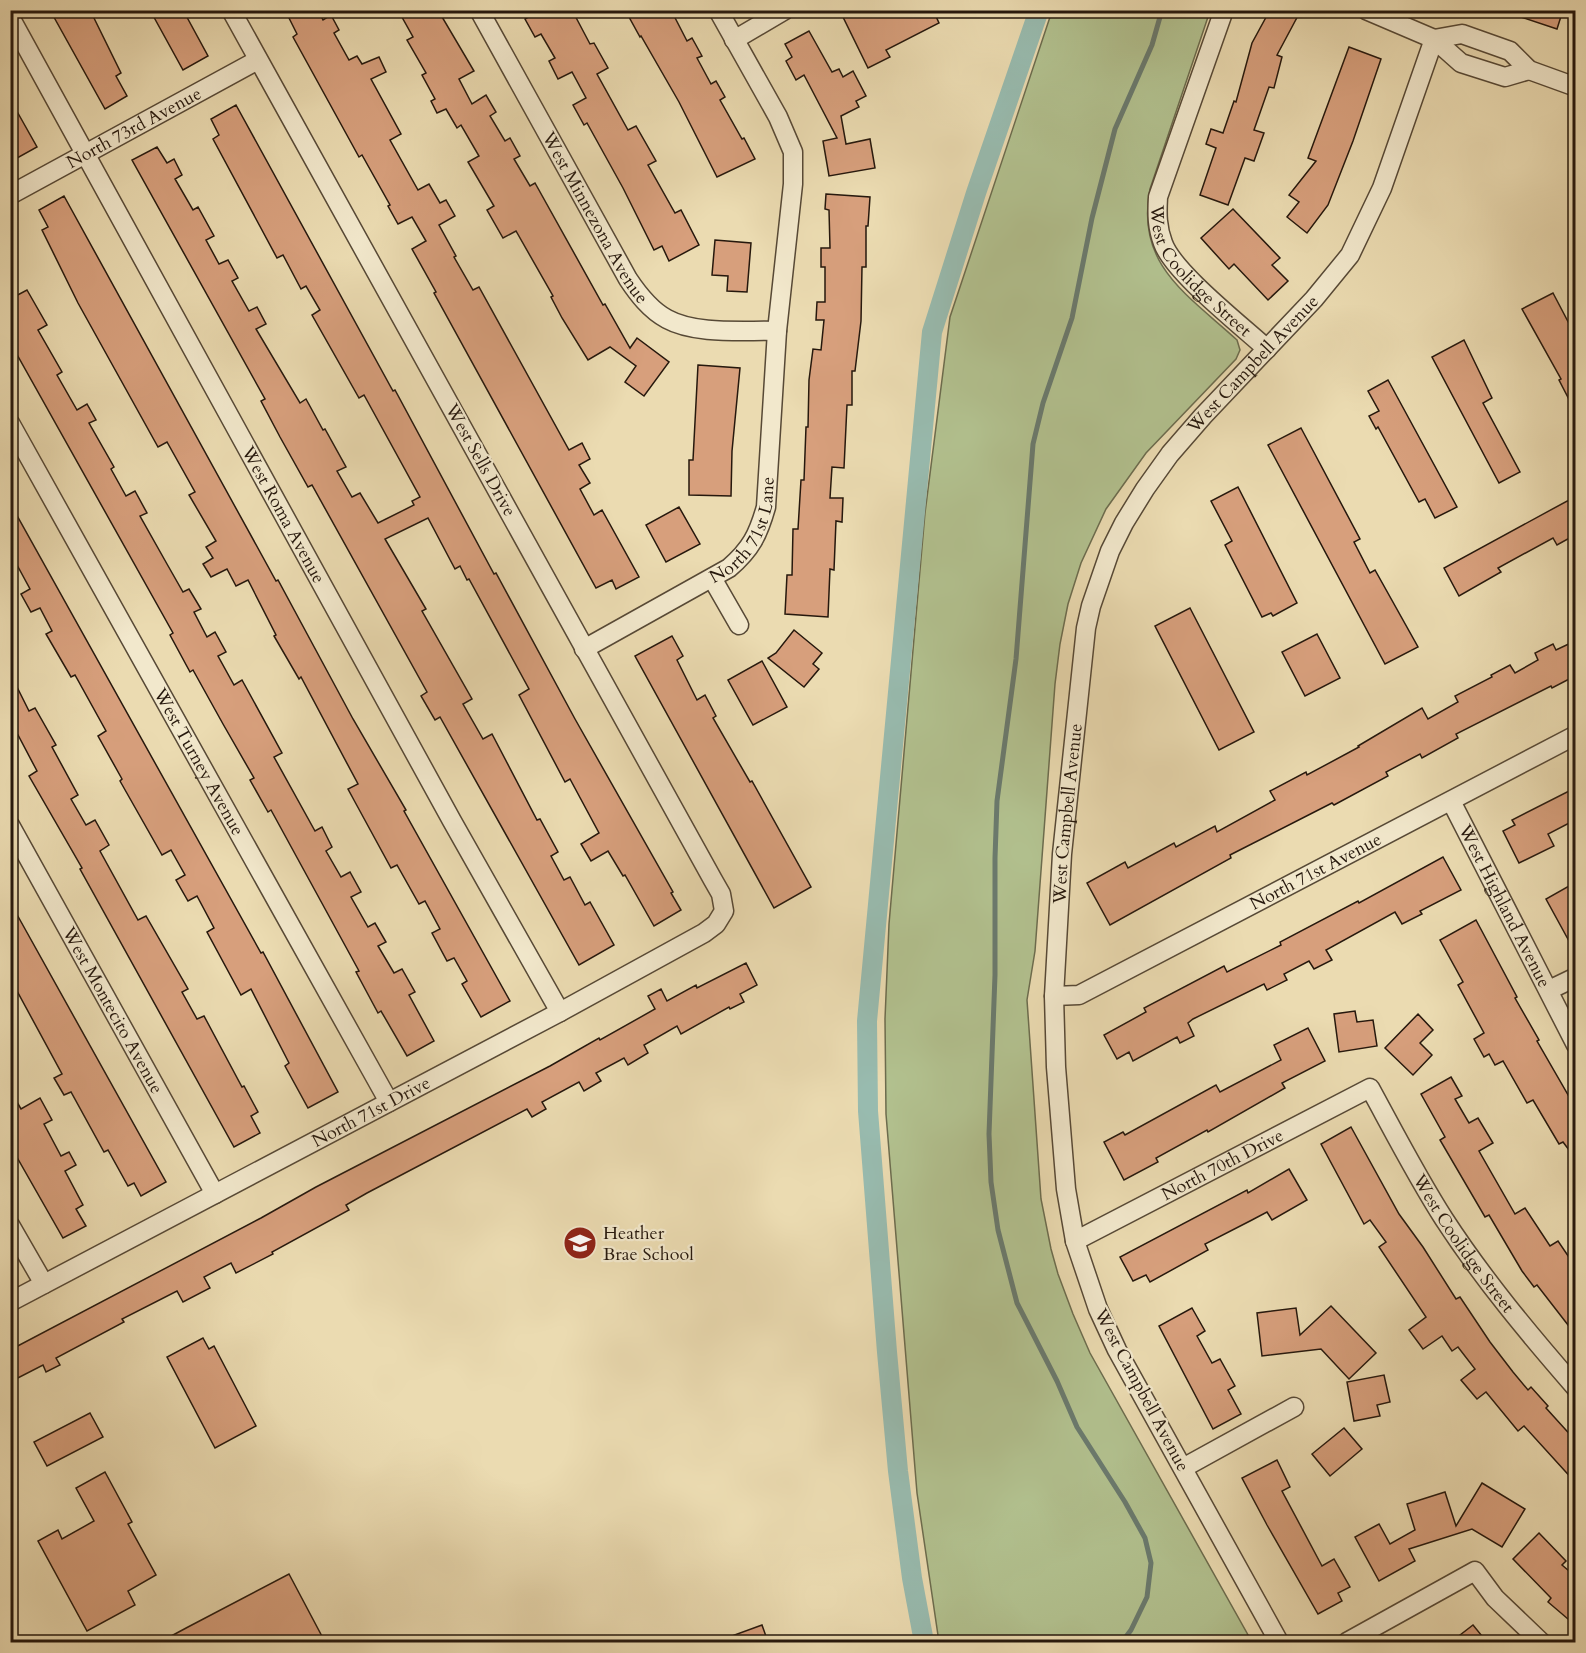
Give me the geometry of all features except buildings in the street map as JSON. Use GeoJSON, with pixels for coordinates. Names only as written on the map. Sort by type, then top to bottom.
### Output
{"type":"FeatureCollection","features":[{"type":"Feature","properties":{"kind":"street","name":"West Sells Drive"},"geometry":{"type":"LineString","coordinates":[[231,10],[721,894],[724,911]]}},
{"type":"Feature","properties":{"kind":"street","name":"West Minnezona Avenue"},"geometry":{"type":"LineString","coordinates":[[479,10],[622,269],[642,299],[667,318],[694,328],[777,331]]}},
{"type":"Feature","properties":{"kind":"street","name":"North 71st Lane"},"geometry":{"type":"LineString","coordinates":[[584,649],[729,568],[747,551],[758,534],[766,507],[777,331],[793,184],[793,152],[778,117],[718,10]]}},
{"type":"Feature","properties":{"kind":"street"},"geometry":{"type":"LineString","coordinates":[[734,40],[785,10]]}},
{"type":"Feature","properties":{"kind":"street","name":"West Coolidge Street"},"geometry":{"type":"LineString","coordinates":[[1224,10],[1158,197],[1157,221],[1163,246],[1188,278],[1267,349]]}},
{"type":"Feature","properties":{"kind":"street"},"geometry":{"type":"LineString","coordinates":[[1366,10],[1434,39],[1461,63],[1505,77],[1529,70]]}},
{"type":"Feature","properties":{"kind":"street","name":"West Roma Avenue"},"geometry":{"type":"LineString","coordinates":[[10,17],[452,821],[560,1012]]}},
{"type":"Feature","properties":{"kind":"street"},"geometry":{"type":"LineString","coordinates":[[1434,39],[1462,34],[1510,51],[1529,70],[1575,87]]}},
{"type":"Feature","properties":{"kind":"street","name":"West Campbell Avenue"},"geometry":{"type":"LineString","coordinates":[[1279,1642],[1117,1350],[1098,1309],[1075,1241],[1066,1189],[1056,1067],[1054,996],[1062,854],[1086,628],[1110,551],[1124,523],[1170,454],[1314,299],[1350,255],[1382,188],[1434,39]]}},
{"type":"Feature","properties":{"kind":"street","name":"North 73rd Avenue"},"geometry":{"type":"LineString","coordinates":[[10,195],[258,60]]}},
{"type":"Feature","properties":{"kind":"street","name":"West Turney Avenue"},"geometry":{"type":"LineString","coordinates":[[10,423],[389,1102]]}},
{"type":"Feature","properties":{"kind":"street"},"geometry":{"type":"LineString","coordinates":[[712,578],[739,625]]}},
{"type":"Feature","properties":{"kind":"street","name":"North 71st Avenue"},"geometry":{"type":"LineString","coordinates":[[1054,996],[1079,995],[1575,735]]}},
{"type":"Feature","properties":{"kind":"street","name":"West Highland Avenue"},"geometry":{"type":"LineString","coordinates":[[1451,801],[1575,1045]]}},
{"type":"Feature","properties":{"kind":"street","name":"West Montecito Avenue"},"geometry":{"type":"LineString","coordinates":[[10,825],[214,1194]]}},
{"type":"Feature","properties":{"kind":"street","name":"North 71st Drive"},"geometry":{"type":"LineString","coordinates":[[10,1302],[560,1012],[704,933],[716,924],[724,911]]}},
{"type":"Feature","properties":{"kind":"street"},"geometry":{"type":"LineString","coordinates":[[1549,990],[1575,977]]}},
{"type":"Feature","properties":{"kind":"street","name":"West Coolidge Street"},"geometry":{"type":"LineString","coordinates":[[1370,1088],[1420,1180],[1464,1248],[1575,1388]]}},
{"type":"Feature","properties":{"kind":"street","name":"North 70th Drive"},"geometry":{"type":"LineString","coordinates":[[1075,1241],[1101,1230],[1370,1088]]}},
{"type":"Feature","properties":{"kind":"street"},"geometry":{"type":"LineString","coordinates":[[10,1225],[44,1284]]}},
{"type":"Feature","properties":{"kind":"street"},"geometry":{"type":"LineString","coordinates":[[1183,1468],[1294,1407]]}},
{"type":"Feature","properties":{"kind":"street"},"geometry":{"type":"LineString","coordinates":[[1347,1642],[1475,1571],[1495,1598],[1541,1642]]}},
{"type":"Feature","properties":{"kind":"green space"},"geometry":{"type":"Polygon","coordinates":[[[1052,11],[1210,11],[1150,189],[1147,215],[1150,238],[1158,258],[1170,276],[1184,292],[1237,340],[1240,350],[1236,359],[1146,453],[1106,509],[1081,563],[1068,604],[1055,684],[1035,951],[1027,1000],[1041,1199],[1058,1274],[1090,1353],[1252,1642],[939,1642],[917,1493],[886,1114],[885,1019],[889,924],[925,513],[950,317],[1052,11]]]}},
{"type":"Feature","properties":{"kind":"waterway"},"geometry":{"type":"LineString","coordinates":[[924,1642],[912,1578],[898,1471],[887,1352],[868,1111],[867,1021],[932,332],[976,193],[1039,10]]}},
{"type":"Feature","properties":{"kind":"waterway"},"geometry":{"type":"LineString","coordinates":[[1122,1642],[1131,1630],[1147,1597],[1151,1563],[1145,1538],[1077,1427],[1057,1381],[1017,1303],[998,1230],[991,1182],[989,1134],[995,975],[995,858],[997,801],[1016,659],[1033,444],[1043,403],[1072,318],[1092,218],[1115,129],[1152,45],[1162,10]]}},
{"type":"Feature","properties":{"kind":"place","name":"Heather Brae School"},"geometry":{"type":"Point","coordinates":[580,1243]}}]}
